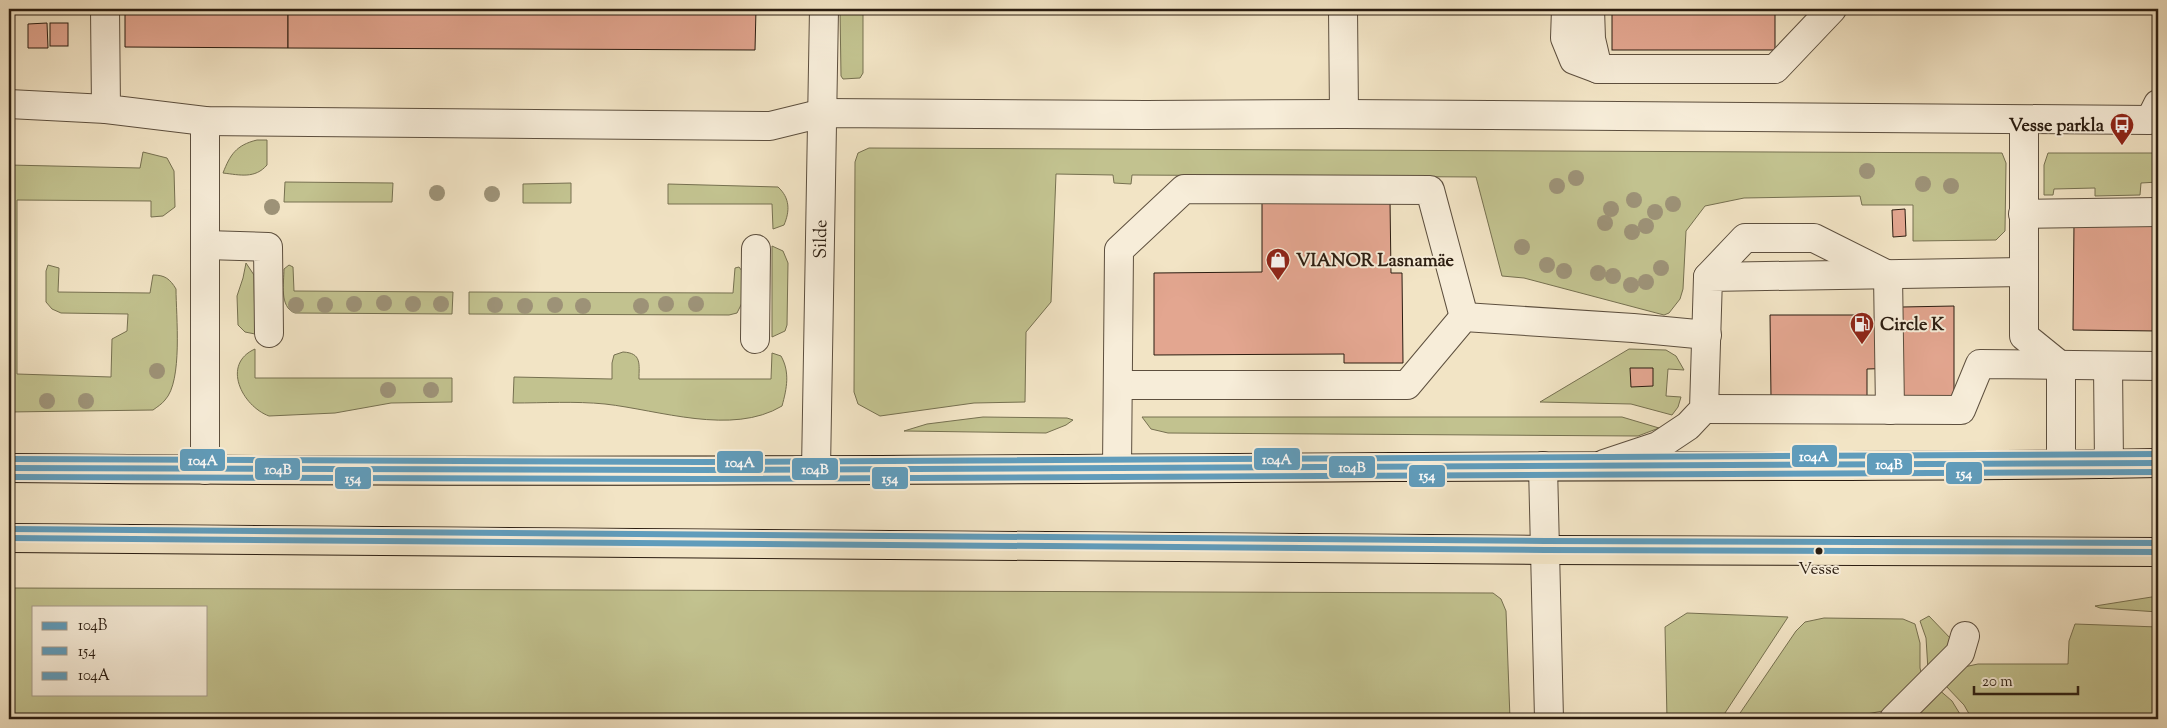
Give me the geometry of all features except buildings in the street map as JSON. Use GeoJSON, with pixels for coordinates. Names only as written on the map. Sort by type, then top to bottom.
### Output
{"type":"FeatureCollection","features":[{"type":"Feature","properties":{"kind":"highway"},"geometry":{"type":"LineString","coordinates":[[9,468],[205,470],[816,469],[2158,463]]}},
{"type":"Feature","properties":{"kind":"highway"},"geometry":{"type":"LineString","coordinates":[[9,538],[1545,550],[2158,552]]}},
{"type":"Feature","properties":{"kind":"street"},"geometry":{"type":"LineString","coordinates":[[105,9],[106,109]]}},
{"type":"Feature","properties":{"kind":"street","name":"Silde"},"geometry":{"type":"LineString","coordinates":[[816,469],[824,9]]}},
{"type":"Feature","properties":{"kind":"street"},"geometry":{"type":"LineString","coordinates":[[1343,9],[1344,114]]}},
{"type":"Feature","properties":{"kind":"street"},"geometry":{"type":"LineString","coordinates":[[1566,9],[1565,38],[1574,60],[1598,69],[1775,70],[1832,9]]}},
{"type":"Feature","properties":{"kind":"street"},"geometry":{"type":"LineString","coordinates":[[1590,9],[1591,39],[1598,69]]}},
{"type":"Feature","properties":{"kind":"street"},"geometry":{"type":"LineString","coordinates":[[9,104],[106,109],[205,121],[770,126],[823,113],[1146,116],[1344,114],[2150,120],[2158,104]]}},
{"type":"Feature","properties":{"kind":"street"},"geometry":{"type":"LineString","coordinates":[[2024,120],[2024,336],[2061,366]]}},
{"type":"Feature","properties":{"kind":"street"},"geometry":{"type":"LineString","coordinates":[[205,121],[205,470]]}},
{"type":"Feature","properties":{"kind":"street"},"geometry":{"type":"LineString","coordinates":[[1117,468],[1119,250],[1184,189],[1430,190],[1464,317]]}},
{"type":"Feature","properties":{"kind":"street"},"geometry":{"type":"LineString","coordinates":[[2023,214],[2158,212]]}},
{"type":"Feature","properties":{"kind":"street"},"geometry":{"type":"LineString","coordinates":[[1596,467],[1658,446],[1688,426],[1704,409],[1708,277],[1745,238],[1814,238],[1888,275]]}},
{"type":"Feature","properties":{"kind":"street"},"geometry":{"type":"LineString","coordinates":[[206,245],[268,246],[269,333]]}},
{"type":"Feature","properties":{"kind":"street"},"geometry":{"type":"LineString","coordinates":[[755,339],[756,249]]}},
{"type":"Feature","properties":{"kind":"street"},"geometry":{"type":"LineString","coordinates":[[1708,277],[2023,272]]}},
{"type":"Feature","properties":{"kind":"street"},"geometry":{"type":"LineString","coordinates":[[1888,275],[1890,410]]}},
{"type":"Feature","properties":{"kind":"street"},"geometry":{"type":"LineString","coordinates":[[1464,317],[1633,328],[1707,335]]}},
{"type":"Feature","properties":{"kind":"street"},"geometry":{"type":"LineString","coordinates":[[1118,385],[1407,385],[1464,317]]}},
{"type":"Feature","properties":{"kind":"street"},"geometry":{"type":"LineString","coordinates":[[1704,409],[1962,410],[1980,364],[2158,366]]}},
{"type":"Feature","properties":{"kind":"street"},"geometry":{"type":"LineString","coordinates":[[2061,366],[2061,464]]}},
{"type":"Feature","properties":{"kind":"street"},"geometry":{"type":"LineString","coordinates":[[2108,366],[2109,464]]}},
{"type":"Feature","properties":{"kind":"street"},"geometry":{"type":"LineString","coordinates":[[1543,466],[1549,719]]}},
{"type":"Feature","properties":{"kind":"street"},"geometry":{"type":"LineString","coordinates":[[1894,719],[1960,654],[1965,636]]}},
{"type":"Feature","properties":{"kind":"green space"},"geometry":{"type":"Polygon","coordinates":[[[840,9],[863,9],[863,73],[860,78],[843,79],[841,76],[840,9]]]}},
{"type":"Feature","properties":{"kind":"green space"},"geometry":{"type":"Polygon","coordinates":[[[257,140],[267,140],[267,165],[257,172],[247,175],[223,173],[231,156],[239,148],[257,140]]]}},
{"type":"Feature","properties":{"kind":"green space"},"geometry":{"type":"Polygon","coordinates":[[[869,148],[2002,153],[2006,163],[2005,231],[1996,240],[1913,241],[1913,205],[1862,205],[1860,196],[1744,198],[1705,206],[1686,231],[1683,289],[1680,299],[1669,313],[1664,315],[1524,278],[1502,276],[1476,177],[1132,175],[1131,184],[1114,183],[1113,175],[1056,174],[1051,302],[1026,332],[1025,402],[974,403],[880,416],[858,404],[854,392],[855,162],[858,153],[869,148]]]}},
{"type":"Feature","properties":{"kind":"green space"},"geometry":{"type":"Polygon","coordinates":[[[143,152],[167,158],[174,171],[175,207],[163,216],[151,217],[151,201],[17,200],[17,374],[111,377],[112,339],[127,331],[128,314],[61,313],[52,309],[46,302],[46,271],[48,265],[59,268],[58,292],[150,293],[153,275],[157,275],[167,278],[176,289],[177,347],[171,391],[164,401],[153,410],[9,412],[9,165],[140,168],[143,152]]]}},
{"type":"Feature","properties":{"kind":"green space"},"geometry":{"type":"Polygon","coordinates":[[[2048,153],[2158,153],[2158,182],[2141,183],[2140,195],[2095,196],[2095,188],[2054,189],[2053,195],[2044,195],[2044,165],[2048,153]]]}},
{"type":"Feature","properties":{"kind":"green space"},"geometry":{"type":"Polygon","coordinates":[[[285,182],[393,183],[392,202],[284,202],[285,182]]]}},
{"type":"Feature","properties":{"kind":"green space"},"geometry":{"type":"Polygon","coordinates":[[[571,183],[571,203],[523,203],[523,184],[571,183]]]}},
{"type":"Feature","properties":{"kind":"green space"},"geometry":{"type":"Polygon","coordinates":[[[668,184],[778,187],[787,200],[786,220],[784,225],[773,229],[772,204],[668,204],[668,184]]]}},
{"type":"Feature","properties":{"kind":"green space"},"geometry":{"type":"Polygon","coordinates":[[[772,246],[783,251],[788,263],[787,325],[785,331],[772,337],[772,246]]]}},
{"type":"Feature","properties":{"kind":"green space"},"geometry":{"type":"Polygon","coordinates":[[[246,263],[254,275],[255,334],[245,332],[238,325],[237,296],[246,263]]]}},
{"type":"Feature","properties":{"kind":"green space"},"geometry":{"type":"Polygon","coordinates":[[[289,265],[293,267],[294,291],[453,292],[452,314],[295,313],[290,310],[284,300],[284,269],[289,265]]]}},
{"type":"Feature","properties":{"kind":"green space"},"geometry":{"type":"Polygon","coordinates":[[[739,267],[742,271],[743,301],[737,313],[729,315],[469,314],[469,292],[733,293],[735,268],[739,267]]]}},
{"type":"Feature","properties":{"kind":"green space"},"geometry":{"type":"Polygon","coordinates":[[[255,349],[255,378],[452,378],[452,402],[391,403],[335,413],[269,416],[259,411],[251,403],[239,384],[237,374],[239,364],[245,356],[255,349]]]}},
{"type":"Feature","properties":{"kind":"green space"},"geometry":{"type":"Polygon","coordinates":[[[1629,349],[1666,350],[1676,356],[1684,370],[1668,369],[1666,396],[1681,397],[1678,407],[1672,415],[1631,404],[1540,402],[1629,349]]]}},
{"type":"Feature","properties":{"kind":"green space"},"geometry":{"type":"Polygon","coordinates":[[[623,352],[634,355],[638,360],[639,379],[771,379],[772,353],[781,356],[787,374],[782,406],[762,415],[741,419],[718,420],[605,404],[571,402],[513,403],[514,377],[612,379],[614,355],[623,352]]]}},
{"type":"Feature","properties":{"kind":"green space"},"geometry":{"type":"Polygon","coordinates":[[[983,417],[1067,418],[1073,420],[1046,433],[904,431],[927,424],[983,417]]]}},
{"type":"Feature","properties":{"kind":"green space"},"geometry":{"type":"Polygon","coordinates":[[[1142,417],[1622,417],[1659,428],[1638,436],[1168,433],[1151,429],[1142,417]]]}},
{"type":"Feature","properties":{"kind":"green space"},"geometry":{"type":"Polygon","coordinates":[[[9,588],[1493,593],[1501,599],[1506,611],[1510,719],[9,719],[9,588]]]}},
{"type":"Feature","properties":{"kind":"green space"},"geometry":{"type":"Polygon","coordinates":[[[2158,596],[2158,612],[2100,608],[2095,606],[2158,596]]]}},
{"type":"Feature","properties":{"kind":"green space"},"geometry":{"type":"Polygon","coordinates":[[[1687,613],[1788,617],[1721,719],[1667,719],[1665,627],[1687,613]]]}},
{"type":"Feature","properties":{"kind":"green space"},"geometry":{"type":"Polygon","coordinates":[[[1929,616],[1952,640],[1954,645],[1928,670],[1926,638],[1920,621],[1929,616]]]}},
{"type":"Feature","properties":{"kind":"green space"},"geometry":{"type":"Polygon","coordinates":[[[1824,618],[1903,619],[1915,624],[1920,643],[1920,668],[1923,680],[1888,710],[1856,716],[1736,719],[1796,631],[1805,622],[1824,618]]]}},
{"type":"Feature","properties":{"kind":"green space"},"geometry":{"type":"Polygon","coordinates":[[[2075,624],[2158,627],[2158,719],[1972,719],[1964,705],[1945,685],[1964,667],[1978,664],[2068,664],[2069,641],[2075,624]]]}},
{"type":"Feature","properties":{"kind":"green space"},"geometry":{"type":"Polygon","coordinates":[[[1937,688],[1952,701],[1963,719],[1907,719],[1937,688]]]}},
{"type":"Feature","properties":{"kind":"transit line","name":"104A"},"geometry":{"type":"LineString","coordinates":[[9,459],[700,462],[2158,454]]}},
{"type":"Feature","properties":{"kind":"transit line","name":"104B"},"geometry":{"type":"LineString","coordinates":[[9,468],[700,470],[2158,463]]}},
{"type":"Feature","properties":{"kind":"transit line","name":"154"},"geometry":{"type":"LineString","coordinates":[[9,477],[700,479],[2158,472]]}},
{"type":"Feature","properties":{"kind":"transit line","name":"104A"},"geometry":{"type":"LineString","coordinates":[[9,529],[1545,541],[2158,543]]}},
{"type":"Feature","properties":{"kind":"transit line","name":"104B"},"geometry":{"type":"LineString","coordinates":[[9,538],[1545,550],[2158,552]]}},
{"type":"Feature","properties":{"kind":"place","name":"Vesse parkla"},"geometry":{"type":"Point","coordinates":[2122,146]}},
{"type":"Feature","properties":{"kind":"place","name":"VIANOR Lasnamäe"},"geometry":{"type":"Point","coordinates":[1278,281]}},
{"type":"Feature","properties":{"kind":"place","name":"Circle K"},"geometry":{"type":"Point","coordinates":[1862,345]}},
{"type":"Feature","properties":{"kind":"place","name":"Vesse"},"geometry":{"type":"Point","coordinates":[1819,551]}}]}
